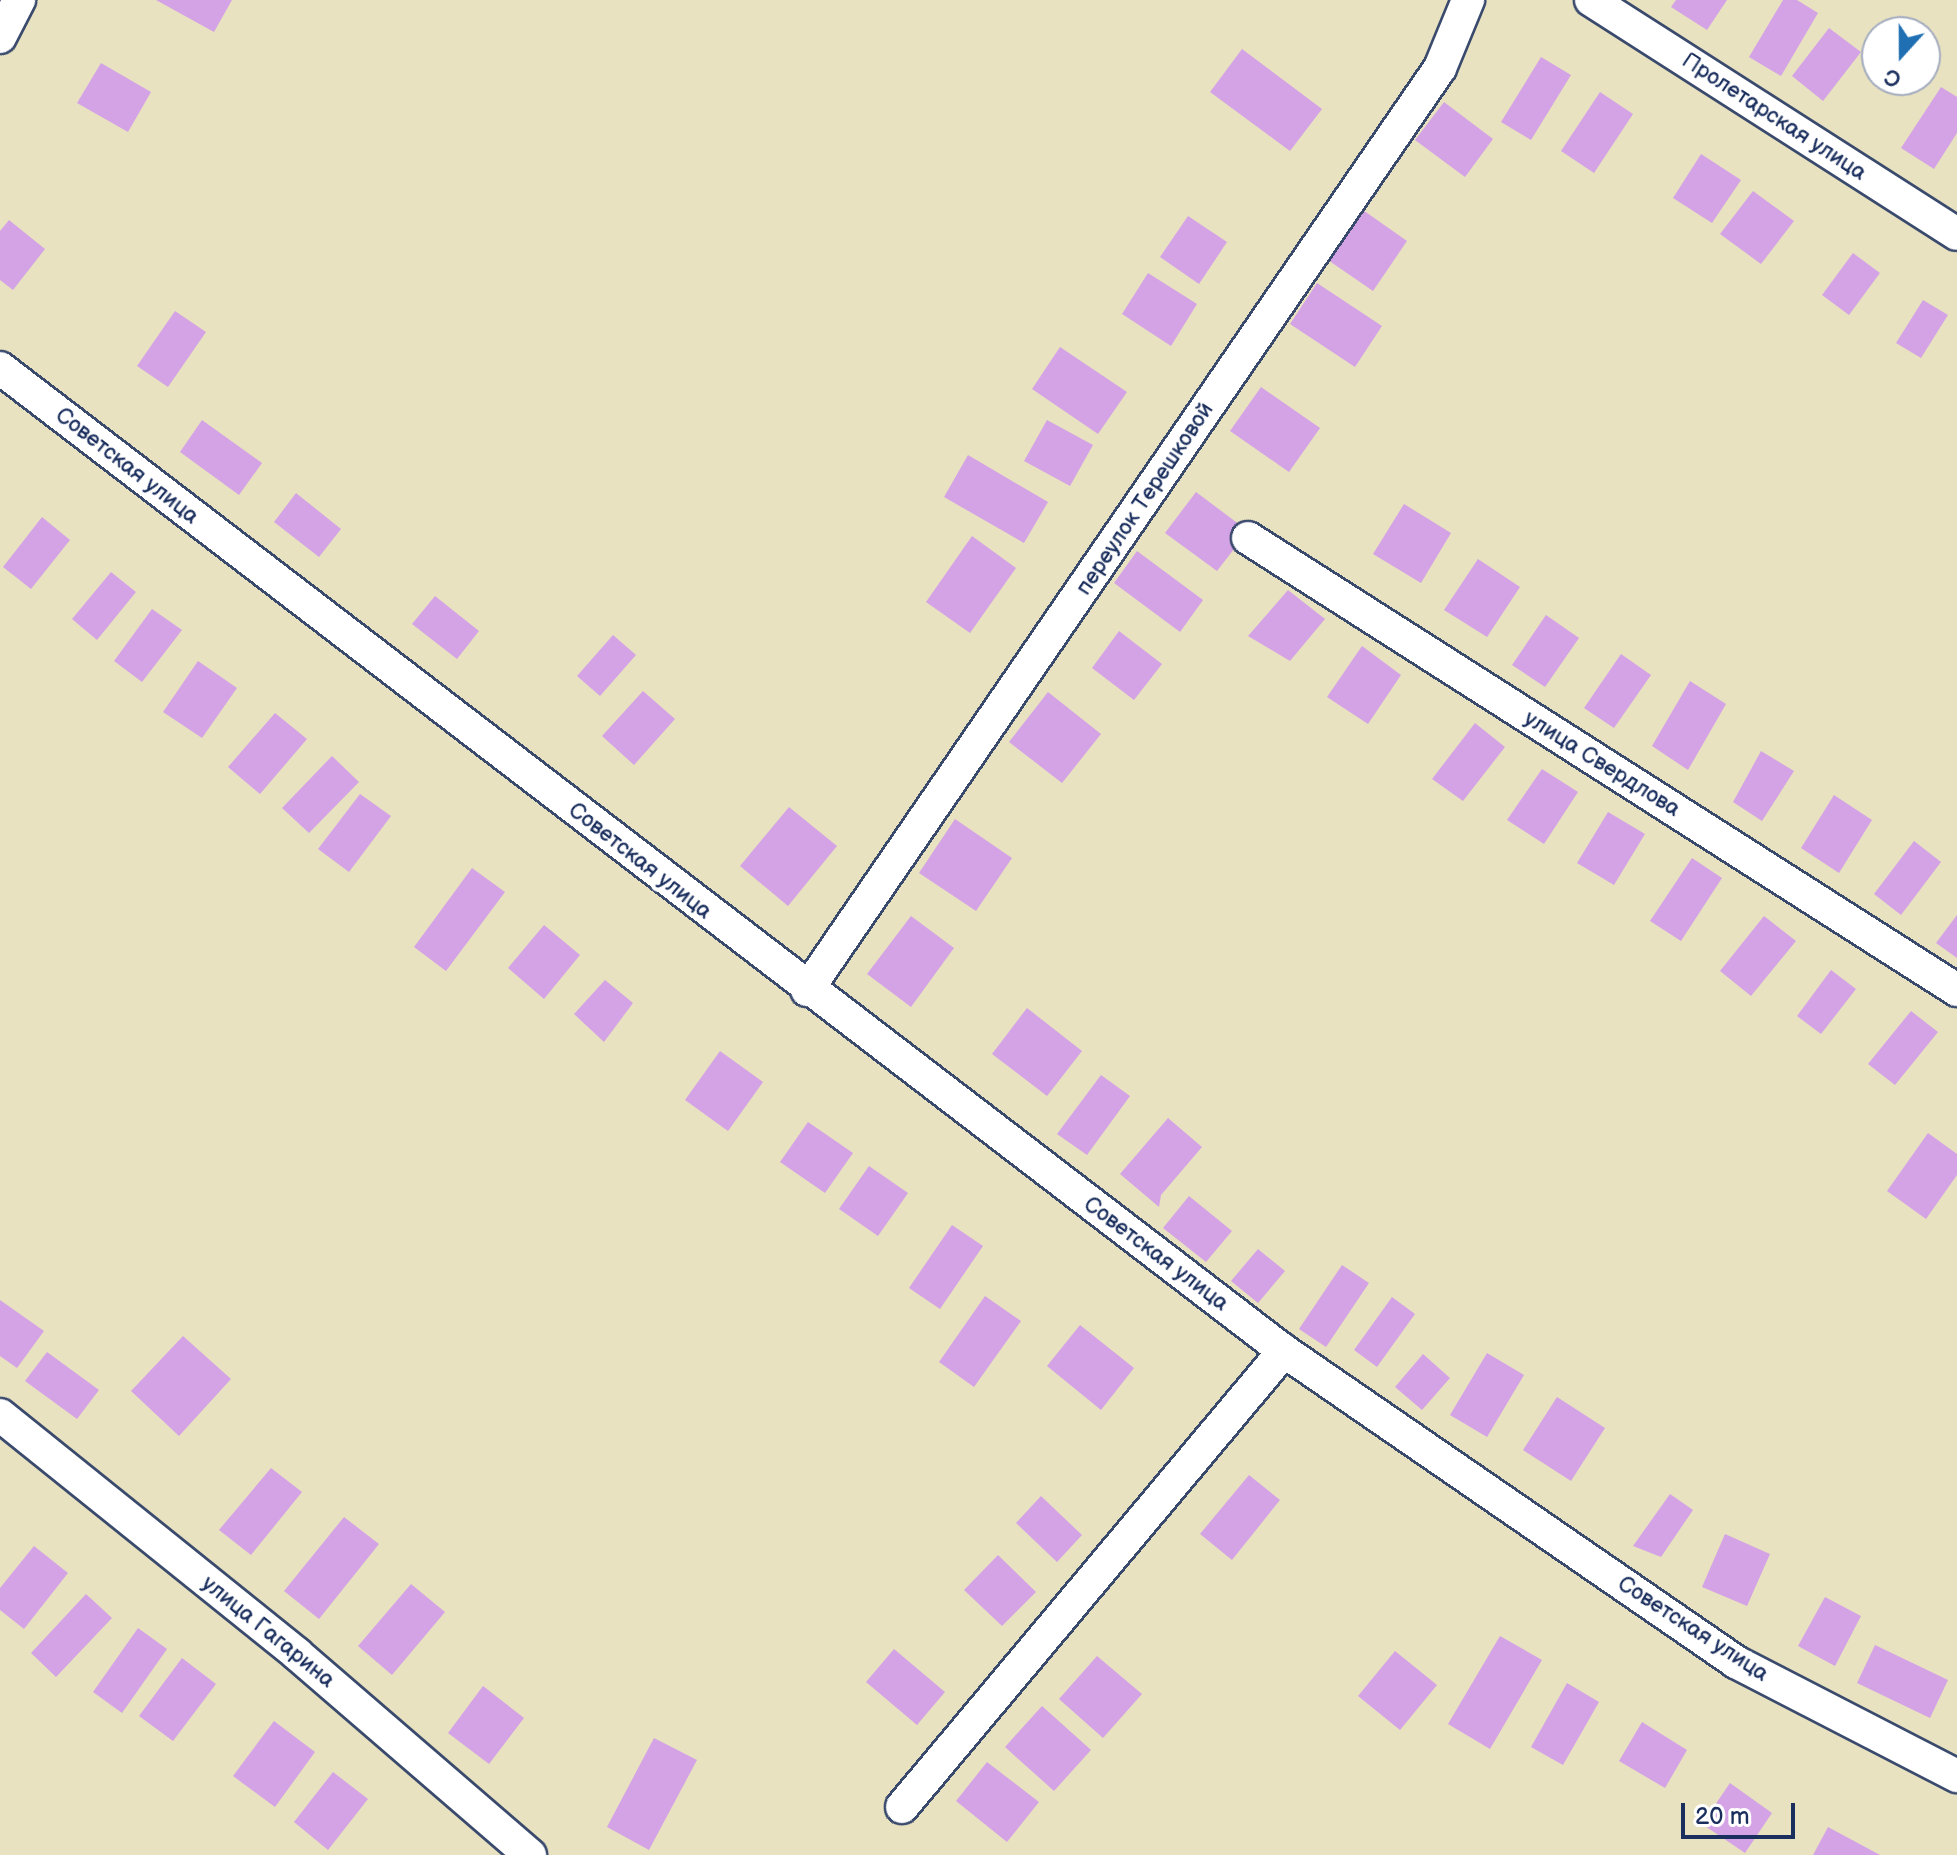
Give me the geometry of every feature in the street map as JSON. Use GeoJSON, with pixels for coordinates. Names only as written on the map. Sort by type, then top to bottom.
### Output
{"type":"FeatureCollection","features":[{"type":"Feature","properties":{"kind":"street"},"geometry":{"type":"LineString","coordinates":[[0,37],[19,0]]}},
{"type":"Feature","properties":{"kind":"street","name":"переулок Терешковой"},"geometry":{"type":"LineString","coordinates":[[807,990],[1440,68],[1468,0]]}},
{"type":"Feature","properties":{"kind":"street","name":"Пролетарская улица"},"geometry":{"type":"LineString","coordinates":[[1591,0],[1957,234]]}},
{"type":"Feature","properties":{"kind":"street","name":"Советская улица"},"geometry":{"type":"LineString","coordinates":[[0,368],[807,990],[1284,1351],[1736,1662],[1957,1776]]}},
{"type":"Feature","properties":{"kind":"street","name":"улица Свердлова"},"geometry":{"type":"LineString","coordinates":[[1248,538],[1957,990]]}},
{"type":"Feature","properties":{"kind":"street"},"geometry":{"type":"LineString","coordinates":[[902,1807],[1284,1351]]}},
{"type":"Feature","properties":{"kind":"street","name":"улица Гагарина"},"geometry":{"type":"LineString","coordinates":[[0,1415],[297,1654],[530,1855]]}},
{"type":"Feature","properties":{"kind":"building"},"geometry":{"type":"Polygon","coordinates":[[[156,0],[232,0],[214,32],[156,0]]]}},
{"type":"Feature","properties":{"kind":"building"},"geometry":{"type":"Polygon","coordinates":[[[1676,0],[1727,0],[1707,30],[1671,7],[1676,0]]]}},
{"type":"Feature","properties":{"kind":"building"},"geometry":{"type":"Polygon","coordinates":[[[1783,0],[1797,0],[1818,13],[1781,76],[1749,57],[1783,0]]]}},
{"type":"Feature","properties":{"kind":"building"},"geometry":{"type":"Polygon","coordinates":[[[1829,28],[1861,52],[1823,101],[1792,76],[1829,28]]]}},
{"type":"Feature","properties":{"kind":"building"},"geometry":{"type":"Polygon","coordinates":[[[1242,49],[1322,109],[1290,151],[1210,92],[1242,49]]]}},
{"type":"Feature","properties":{"kind":"building"},"geometry":{"type":"Polygon","coordinates":[[[1541,57],[1571,75],[1531,140],[1501,122],[1541,57]]]}},
{"type":"Feature","properties":{"kind":"building"},"geometry":{"type":"Polygon","coordinates":[[[101,63],[151,92],[128,132],[77,103],[101,63]]]}},
{"type":"Feature","properties":{"kind":"building"},"geometry":{"type":"Polygon","coordinates":[[[1941,87],[1957,97],[1957,133],[1934,169],[1901,148],[1935,96],[1941,96],[1941,87]]]}},
{"type":"Feature","properties":{"kind":"building"},"geometry":{"type":"Polygon","coordinates":[[[1600,92],[1633,114],[1594,173],[1561,151],[1600,92]]]}},
{"type":"Feature","properties":{"kind":"building"},"geometry":{"type":"Polygon","coordinates":[[[1444,102],[1493,139],[1465,177],[1415,140],[1444,102]]]}},
{"type":"Feature","properties":{"kind":"building"},"geometry":{"type":"Polygon","coordinates":[[[1701,154],[1741,180],[1712,223],[1673,198],[1701,154]]]}},
{"type":"Feature","properties":{"kind":"building"},"geometry":{"type":"Polygon","coordinates":[[[1753,191],[1794,221],[1761,264],[1720,234],[1753,191]]]}},
{"type":"Feature","properties":{"kind":"building"},"geometry":{"type":"Polygon","coordinates":[[[1360,208],[1407,241],[1373,291],[1325,258],[1360,208]]]}},
{"type":"Feature","properties":{"kind":"building"},"geometry":{"type":"Polygon","coordinates":[[[1188,216],[1227,242],[1199,284],[1160,257],[1188,216]]]}},
{"type":"Feature","properties":{"kind":"building"},"geometry":{"type":"Polygon","coordinates":[[[9,220],[45,249],[13,290],[0,280],[0,231],[9,220]]]}},
{"type":"Feature","properties":{"kind":"building"},"geometry":{"type":"Polygon","coordinates":[[[1853,253],[1880,273],[1849,315],[1822,295],[1853,253]]]}},
{"type":"Feature","properties":{"kind":"building"},"geometry":{"type":"Polygon","coordinates":[[[1148,273],[1197,304],[1171,346],[1122,314],[1148,273]]]}},
{"type":"Feature","properties":{"kind":"building"},"geometry":{"type":"Polygon","coordinates":[[[1317,283],[1382,326],[1355,367],[1290,324],[1317,283]]]}},
{"type":"Feature","properties":{"kind":"building"},"geometry":{"type":"Polygon","coordinates":[[[1923,300],[1948,315],[1921,358],[1896,343],[1923,300]]]}},
{"type":"Feature","properties":{"kind":"building"},"geometry":{"type":"Polygon","coordinates":[[[175,311],[206,332],[168,387],[137,366],[175,311]]]}},
{"type":"Feature","properties":{"kind":"building"},"geometry":{"type":"Polygon","coordinates":[[[1060,347],[1127,392],[1098,434],[1032,389],[1060,347]]]}},
{"type":"Feature","properties":{"kind":"building"},"geometry":{"type":"Polygon","coordinates":[[[1261,387],[1320,428],[1289,472],[1230,431],[1261,387]]]}},
{"type":"Feature","properties":{"kind":"building"},"geometry":{"type":"Polygon","coordinates":[[[202,420],[262,463],[239,495],[180,452],[202,420]]]}},
{"type":"Feature","properties":{"kind":"building"},"geometry":{"type":"Polygon","coordinates":[[[1047,420],[1093,445],[1070,486],[1024,461],[1047,420]]]}},
{"type":"Feature","properties":{"kind":"building"},"geometry":{"type":"Polygon","coordinates":[[[968,455],[1048,502],[1024,543],[944,497],[968,455]]]}},
{"type":"Feature","properties":{"kind":"building"},"geometry":{"type":"Polygon","coordinates":[[[1196,492],[1248,531],[1217,571],[1165,533],[1196,492]]]}},
{"type":"Feature","properties":{"kind":"building"},"geometry":{"type":"Polygon","coordinates":[[[296,493],[341,529],[319,557],[274,522],[296,493]]]}},
{"type":"Feature","properties":{"kind":"building"},"geometry":{"type":"Polygon","coordinates":[[[1404,504],[1451,533],[1421,583],[1373,554],[1404,504]]]}},
{"type":"Feature","properties":{"kind":"building"},"geometry":{"type":"Polygon","coordinates":[[[42,517],[70,540],[31,589],[3,567],[42,517]]]}},
{"type":"Feature","properties":{"kind":"building"},"geometry":{"type":"Polygon","coordinates":[[[972,536],[1016,568],[970,633],[926,602],[972,536]]]}},
{"type":"Feature","properties":{"kind":"building"},"geometry":{"type":"Polygon","coordinates":[[[1137,551],[1203,600],[1180,632],[1114,583],[1137,551]]]}},
{"type":"Feature","properties":{"kind":"building"},"geometry":{"type":"Polygon","coordinates":[[[1478,559],[1520,587],[1487,637],[1444,610],[1478,559]]]}},
{"type":"Feature","properties":{"kind":"building"},"geometry":{"type":"Polygon","coordinates":[[[111,572],[136,592],[97,640],[72,619],[111,572]]]}},
{"type":"Feature","properties":{"kind":"building"},"geometry":{"type":"Polygon","coordinates":[[[1288,590],[1325,619],[1290,661],[1248,636],[1288,590]]]}},
{"type":"Feature","properties":{"kind":"building"},"geometry":{"type":"Polygon","coordinates":[[[435,596],[479,631],[457,659],[412,624],[435,596]]]}},
{"type":"Feature","properties":{"kind":"building"},"geometry":{"type":"Polygon","coordinates":[[[152,609],[182,630],[142,682],[114,661],[152,609]]]}},
{"type":"Feature","properties":{"kind":"building"},"geometry":{"type":"Polygon","coordinates":[[[1546,615],[1579,638],[1545,687],[1512,665],[1546,615]]]}},
{"type":"Feature","properties":{"kind":"building"},"geometry":{"type":"Polygon","coordinates":[[[1119,631],[1162,664],[1134,700],[1092,668],[1119,631]]]}},
{"type":"Feature","properties":{"kind":"building"},"geometry":{"type":"Polygon","coordinates":[[[613,635],[636,655],[600,696],[577,676],[613,635]]]}},
{"type":"Feature","properties":{"kind":"building"},"geometry":{"type":"Polygon","coordinates":[[[1362,646],[1401,675],[1368,724],[1327,697],[1362,646]]]}},
{"type":"Feature","properties":{"kind":"building"},"geometry":{"type":"Polygon","coordinates":[[[1621,654],[1651,675],[1614,728],[1584,708],[1621,654]]]}},
{"type":"Feature","properties":{"kind":"building"},"geometry":{"type":"Polygon","coordinates":[[[198,661],[237,688],[202,738],[163,712],[198,661]]]}},
{"type":"Feature","properties":{"kind":"building"},"geometry":{"type":"Polygon","coordinates":[[[1690,681],[1726,704],[1688,770],[1652,746],[1690,681]]]}},
{"type":"Feature","properties":{"kind":"building"},"geometry":{"type":"Polygon","coordinates":[[[643,691],[675,719],[634,765],[602,736],[643,691]]]}},
{"type":"Feature","properties":{"kind":"building"},"geometry":{"type":"Polygon","coordinates":[[[1048,692],[1101,734],[1062,783],[1009,742],[1048,692]]]}},
{"type":"Feature","properties":{"kind":"building"},"geometry":{"type":"Polygon","coordinates":[[[275,713],[307,739],[260,794],[228,767],[275,713]]]}},
{"type":"Feature","properties":{"kind":"building"},"geometry":{"type":"Polygon","coordinates":[[[1475,723],[1505,747],[1463,801],[1432,779],[1475,723]]]}},
{"type":"Feature","properties":{"kind":"building"},"geometry":{"type":"Polygon","coordinates":[[[1761,751],[1794,771],[1762,821],[1733,802],[1761,751]]]}},
{"type":"Feature","properties":{"kind":"building"},"geometry":{"type":"Polygon","coordinates":[[[332,756],[359,782],[309,833],[282,808],[332,756]]]}},
{"type":"Feature","properties":{"kind":"building"},"geometry":{"type":"Polygon","coordinates":[[[1542,769],[1578,792],[1544,844],[1507,820],[1542,769]]]}},
{"type":"Feature","properties":{"kind":"building"},"geometry":{"type":"Polygon","coordinates":[[[360,794],[391,816],[349,872],[318,849],[360,794]]]}},
{"type":"Feature","properties":{"kind":"building"},"geometry":{"type":"Polygon","coordinates":[[[1834,795],[1872,820],[1839,873],[1801,848],[1834,795]]]}},
{"type":"Feature","properties":{"kind":"building"},"geometry":{"type":"Polygon","coordinates":[[[789,807],[837,846],[788,906],[740,866],[789,807]]]}},
{"type":"Feature","properties":{"kind":"building"},"geometry":{"type":"Polygon","coordinates":[[[1608,812],[1645,834],[1614,885],[1577,863],[1608,812]]]}},
{"type":"Feature","properties":{"kind":"building"},"geometry":{"type":"Polygon","coordinates":[[[955,819],[1012,858],[976,911],[919,873],[955,819]]]}},
{"type":"Feature","properties":{"kind":"building"},"geometry":{"type":"Polygon","coordinates":[[[1914,841],[1941,862],[1901,915],[1874,894],[1914,841]]]}},
{"type":"Feature","properties":{"kind":"building"},"geometry":{"type":"Polygon","coordinates":[[[1692,858],[1722,878],[1681,941],[1650,921],[1692,858]]]}},
{"type":"Feature","properties":{"kind":"building"},"geometry":{"type":"Polygon","coordinates":[[[472,868],[505,892],[446,971],[414,947],[472,868]]]}},
{"type":"Feature","properties":{"kind":"building"},"geometry":{"type":"Polygon","coordinates":[[[1957,915],[1957,958],[1936,943],[1957,915]]]}},
{"type":"Feature","properties":{"kind":"building"},"geometry":{"type":"Polygon","coordinates":[[[911,916],[954,948],[911,1007],[867,974],[911,916]]]}},
{"type":"Feature","properties":{"kind":"building"},"geometry":{"type":"Polygon","coordinates":[[[1764,916],[1796,941],[1751,996],[1720,971],[1764,916]]]}},
{"type":"Feature","properties":{"kind":"building"},"geometry":{"type":"Polygon","coordinates":[[[544,925],[580,955],[544,999],[508,968],[544,925]]]}},
{"type":"Feature","properties":{"kind":"building"},"geometry":{"type":"Polygon","coordinates":[[[1831,970],[1856,989],[1821,1034],[1797,1016],[1831,970]]]}},
{"type":"Feature","properties":{"kind":"building"},"geometry":{"type":"Polygon","coordinates":[[[605,980],[633,1003],[604,1042],[574,1014],[605,980]]]}},
{"type":"Feature","properties":{"kind":"building"},"geometry":{"type":"Polygon","coordinates":[[[1027,1008],[1082,1051],[1047,1096],[992,1054],[1027,1008]]]}},
{"type":"Feature","properties":{"kind":"building"},"geometry":{"type":"Polygon","coordinates":[[[1911,1011],[1938,1032],[1895,1085],[1868,1064],[1911,1011]]]}},
{"type":"Feature","properties":{"kind":"building"},"geometry":{"type":"Polygon","coordinates":[[[720,1051],[763,1082],[728,1131],[685,1100],[720,1051]]]}},
{"type":"Feature","properties":{"kind":"building"},"geometry":{"type":"Polygon","coordinates":[[[1101,1075],[1130,1096],[1087,1155],[1057,1134],[1101,1075]]]}},
{"type":"Feature","properties":{"kind":"building"},"geometry":{"type":"Polygon","coordinates":[[[1168,1118],[1202,1147],[1161,1195],[1159,1207],[1120,1174],[1168,1118]]]}},
{"type":"Feature","properties":{"kind":"building"},"geometry":{"type":"Polygon","coordinates":[[[808,1122],[853,1153],[825,1193],[780,1162],[808,1122]]]}},
{"type":"Feature","properties":{"kind":"building"},"geometry":{"type":"Polygon","coordinates":[[[1928,1133],[1957,1154],[1957,1175],[1926,1219],[1887,1191],[1928,1133]]]}},
{"type":"Feature","properties":{"kind":"building"},"geometry":{"type":"Polygon","coordinates":[[[869,1166],[908,1193],[878,1236],[839,1209],[869,1166]]]}},
{"type":"Feature","properties":{"kind":"building"},"geometry":{"type":"Polygon","coordinates":[[[1189,1196],[1232,1231],[1206,1262],[1163,1228],[1189,1196]]]}},
{"type":"Feature","properties":{"kind":"building"},"geometry":{"type":"Polygon","coordinates":[[[952,1225],[983,1246],[940,1309],[909,1288],[952,1225]]]}},
{"type":"Feature","properties":{"kind":"building"},"geometry":{"type":"Polygon","coordinates":[[[1258,1249],[1285,1271],[1258,1303],[1231,1281],[1258,1249]]]}},
{"type":"Feature","properties":{"kind":"building"},"geometry":{"type":"Polygon","coordinates":[[[1342,1265],[1369,1283],[1326,1347],[1299,1329],[1342,1265]]]}},
{"type":"Feature","properties":{"kind":"building"},"geometry":{"type":"Polygon","coordinates":[[[985,1296],[1021,1321],[974,1387],[939,1362],[985,1296]]]}},
{"type":"Feature","properties":{"kind":"building"},"geometry":{"type":"Polygon","coordinates":[[[1392,1297],[1415,1314],[1377,1367],[1354,1350],[1392,1297]]]}},
{"type":"Feature","properties":{"kind":"building"},"geometry":{"type":"Polygon","coordinates":[[[0,1300],[44,1331],[17,1368],[0,1356],[0,1300]]]}},
{"type":"Feature","properties":{"kind":"building"},"geometry":{"type":"Polygon","coordinates":[[[1080,1325],[1134,1368],[1101,1410],[1047,1366],[1080,1325]]]}},
{"type":"Feature","properties":{"kind":"building"},"geometry":{"type":"Polygon","coordinates":[[[183,1336],[231,1379],[179,1436],[131,1391],[183,1336]]]}},
{"type":"Feature","properties":{"kind":"building"},"geometry":{"type":"Polygon","coordinates":[[[47,1352],[99,1390],[77,1419],[25,1381],[47,1352]]]}},
{"type":"Feature","properties":{"kind":"building"},"geometry":{"type":"Polygon","coordinates":[[[1487,1353],[1524,1375],[1487,1437],[1450,1415],[1487,1353]]]}},
{"type":"Feature","properties":{"kind":"building"},"geometry":{"type":"Polygon","coordinates":[[[1423,1354],[1450,1378],[1422,1410],[1395,1387],[1423,1354]]]}},
{"type":"Feature","properties":{"kind":"building"},"geometry":{"type":"Polygon","coordinates":[[[1557,1397],[1605,1428],[1571,1481],[1523,1450],[1557,1397]]]}},
{"type":"Feature","properties":{"kind":"building"},"geometry":{"type":"Polygon","coordinates":[[[271,1468],[302,1492],[251,1555],[219,1530],[271,1468]]]}},
{"type":"Feature","properties":{"kind":"building"},"geometry":{"type":"Polygon","coordinates":[[[1249,1475],[1280,1500],[1232,1560],[1200,1534],[1249,1475]]]}},
{"type":"Feature","properties":{"kind":"building"},"geometry":{"type":"Polygon","coordinates":[[[1670,1494],[1693,1510],[1661,1557],[1633,1546],[1670,1494]]]}},
{"type":"Feature","properties":{"kind":"building"},"geometry":{"type":"Polygon","coordinates":[[[1041,1496],[1082,1535],[1057,1562],[1016,1523],[1041,1496]]]}},
{"type":"Feature","properties":{"kind":"building"},"geometry":{"type":"Polygon","coordinates":[[[344,1517],[379,1544],[319,1619],[284,1591],[344,1517]]]}},
{"type":"Feature","properties":{"kind":"building"},"geometry":{"type":"Polygon","coordinates":[[[1725,1534],[1770,1554],[1747,1606],[1702,1587],[1725,1534]]]}},
{"type":"Feature","properties":{"kind":"building"},"geometry":{"type":"Polygon","coordinates":[[[34,1546],[68,1573],[24,1629],[0,1610],[0,1588],[34,1546]]]}},
{"type":"Feature","properties":{"kind":"building"},"geometry":{"type":"Polygon","coordinates":[[[998,1555],[1036,1592],[1002,1626],[964,1590],[998,1555]]]}},
{"type":"Feature","properties":{"kind":"building"},"geometry":{"type":"Polygon","coordinates":[[[411,1584],[445,1612],[392,1675],[358,1646],[411,1584]]]}},
{"type":"Feature","properties":{"kind":"building"},"geometry":{"type":"Polygon","coordinates":[[[86,1594],[112,1618],[56,1677],[31,1653],[86,1594]]]}},
{"type":"Feature","properties":{"kind":"building"},"geometry":{"type":"Polygon","coordinates":[[[1825,1597],[1861,1616],[1835,1666],[1798,1646],[1825,1597]]]}},
{"type":"Feature","properties":{"kind":"building"},"geometry":{"type":"Polygon","coordinates":[[[138,1628],[167,1649],[122,1713],[93,1692],[138,1628]]]}},
{"type":"Feature","properties":{"kind":"building"},"geometry":{"type":"Polygon","coordinates":[[[1500,1636],[1542,1660],[1490,1749],[1448,1724],[1500,1636]]]}},
{"type":"Feature","properties":{"kind":"building"},"geometry":{"type":"Polygon","coordinates":[[[1875,1645],[1948,1680],[1930,1718],[1857,1683],[1875,1645]]]}},
{"type":"Feature","properties":{"kind":"building"},"geometry":{"type":"Polygon","coordinates":[[[894,1649],[945,1692],[917,1725],[866,1682],[894,1649]]]}},
{"type":"Feature","properties":{"kind":"building"},"geometry":{"type":"Polygon","coordinates":[[[1395,1651],[1437,1685],[1400,1730],[1358,1696],[1395,1651]]]}},
{"type":"Feature","properties":{"kind":"building"},"geometry":{"type":"Polygon","coordinates":[[[1097,1656],[1142,1694],[1103,1738],[1059,1699],[1097,1656]]]}},
{"type":"Feature","properties":{"kind":"building"},"geometry":{"type":"Polygon","coordinates":[[[182,1658],[216,1684],[173,1741],[139,1716],[182,1658]]]}},
{"type":"Feature","properties":{"kind":"building"},"geometry":{"type":"Polygon","coordinates":[[[1567,1683],[1599,1702],[1563,1765],[1531,1747],[1567,1683]]]}},
{"type":"Feature","properties":{"kind":"building"},"geometry":{"type":"Polygon","coordinates":[[[483,1686],[524,1718],[489,1764],[448,1733],[483,1686]]]}},
{"type":"Feature","properties":{"kind":"building"},"geometry":{"type":"Polygon","coordinates":[[[1042,1706],[1091,1750],[1054,1791],[1005,1747],[1042,1706]]]}},
{"type":"Feature","properties":{"kind":"building"},"geometry":{"type":"Polygon","coordinates":[[[274,1721],[315,1752],[275,1807],[233,1776],[274,1721]]]}},
{"type":"Feature","properties":{"kind":"building"},"geometry":{"type":"Polygon","coordinates":[[[1642,1722],[1687,1750],[1665,1788],[1619,1761],[1642,1722]]]}},
{"type":"Feature","properties":{"kind":"building"},"geometry":{"type":"Polygon","coordinates":[[[654,1738],[697,1760],[649,1850],[607,1827],[654,1738]]]}},
{"type":"Feature","properties":{"kind":"building"},"geometry":{"type":"Polygon","coordinates":[[[987,1762],[1039,1802],[1007,1842],[956,1801],[987,1762]]]}},
{"type":"Feature","properties":{"kind":"building"},"geometry":{"type":"Polygon","coordinates":[[[333,1772],[368,1799],[328,1850],[294,1822],[333,1772]]]}},
{"type":"Feature","properties":{"kind":"building"},"geometry":{"type":"Polygon","coordinates":[[[1730,1783],[1772,1813],[1745,1853],[1702,1824],[1730,1783]]]}},
{"type":"Feature","properties":{"kind":"building"},"geometry":{"type":"Polygon","coordinates":[[[1828,1827],[1880,1855],[1813,1855],[1828,1827]]]}}]}
